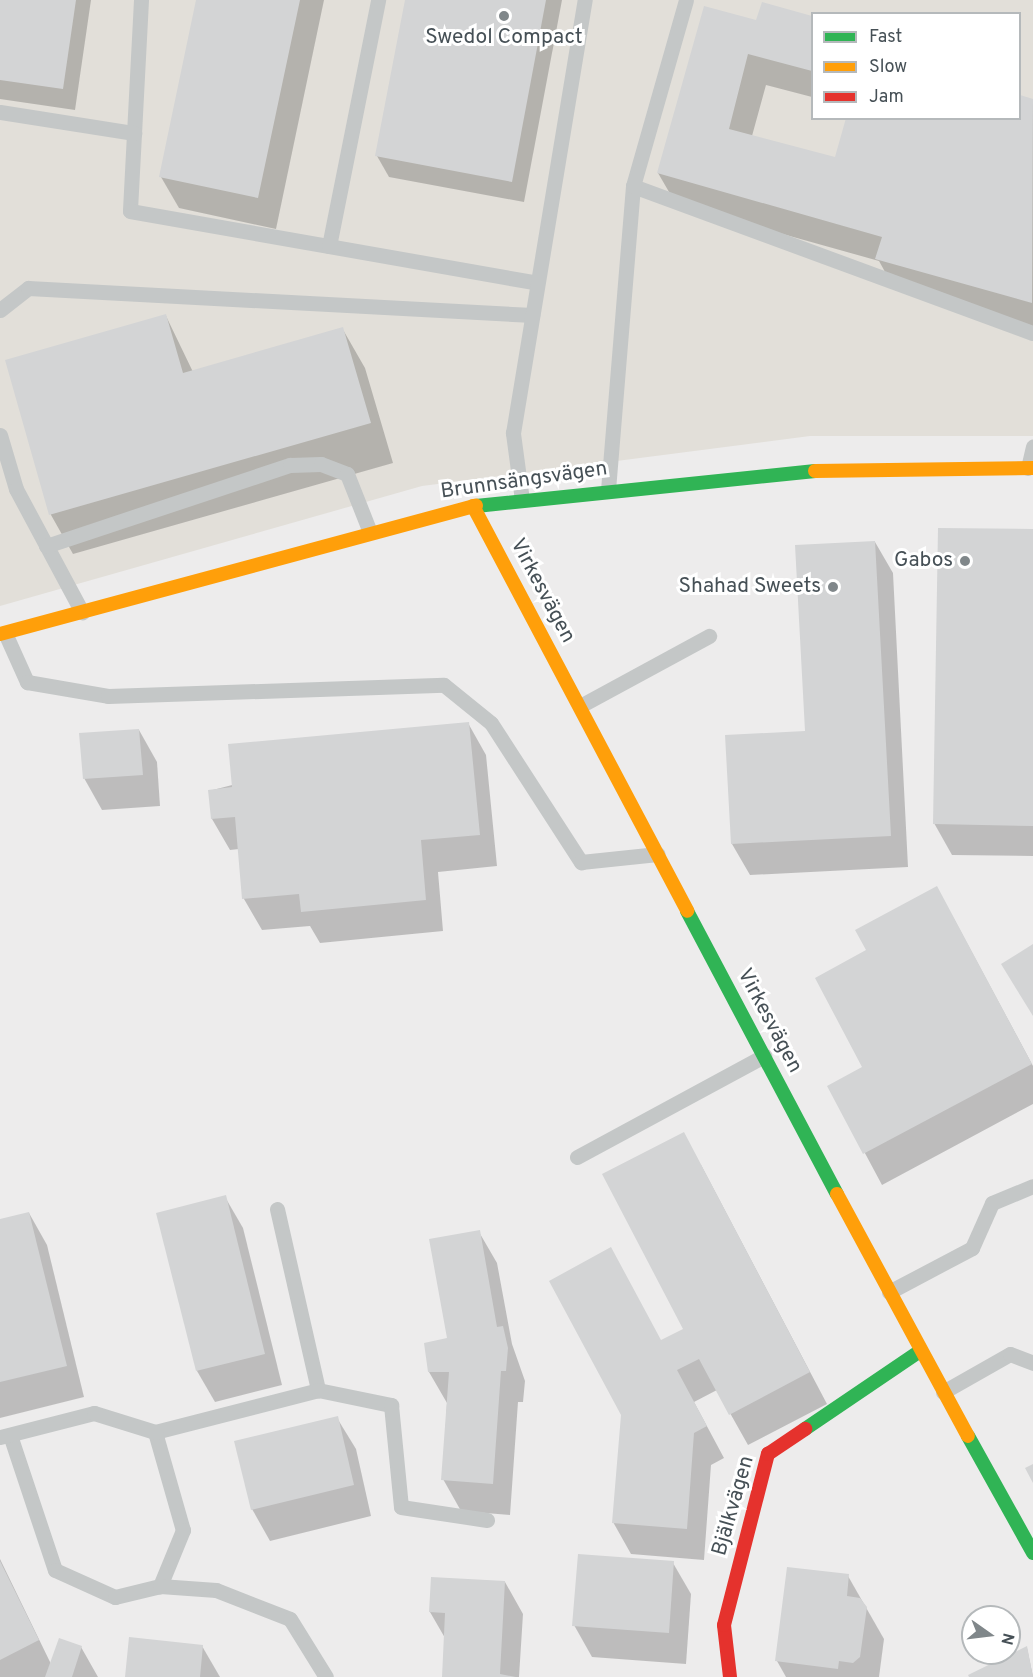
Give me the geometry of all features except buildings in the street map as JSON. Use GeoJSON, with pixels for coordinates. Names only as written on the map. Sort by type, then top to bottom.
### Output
{"type":"FeatureCollection","features":[{"type":"Feature","properties":{"kind":"street","name":"Brunnsängsvägen"},"geometry":{"type":"LineString","coordinates":[[2,634],[370,532],[473,506],[775,471],[1030,468]]}},
{"type":"Feature","properties":{"kind":"street","name":"Virkesvägen"},"geometry":{"type":"LineString","coordinates":[[473,506],[920,1351],[1033,1553]]}},
{"type":"Feature","properties":{"kind":"street","name":"Bjälkvägen"},"geometry":{"type":"LineString","coordinates":[[730,1677],[724,1625],[768,1454],[920,1351]]}},
{"type":"Feature","properties":{"kind":"lane"},"geometry":{"type":"LineString","coordinates":[[141,0],[130,211],[537,283]]}},
{"type":"Feature","properties":{"kind":"lane"},"geometry":{"type":"LineString","coordinates":[[329,246],[378,0]]}},
{"type":"Feature","properties":{"kind":"lane"},"geometry":{"type":"LineString","coordinates":[[522,500],[513,433],[585,0]]}},
{"type":"Feature","properties":{"kind":"lane"},"geometry":{"type":"LineString","coordinates":[[608,490],[633,186],[686,0]]}},
{"type":"Feature","properties":{"kind":"lane"},"geometry":{"type":"LineString","coordinates":[[0,112],[134,133]]}},
{"type":"Feature","properties":{"kind":"lane"},"geometry":{"type":"LineString","coordinates":[[633,186],[1033,333]]}},
{"type":"Feature","properties":{"kind":"lane"},"geometry":{"type":"LineString","coordinates":[[0,310],[28,288],[532,315]]}},
{"type":"Feature","properties":{"kind":"lane"},"geometry":{"type":"LineString","coordinates":[[0,435],[16,489],[82,612]]}},
{"type":"Feature","properties":{"kind":"lane"},"geometry":{"type":"LineString","coordinates":[[1030,468],[1033,447]]}},
{"type":"Feature","properties":{"kind":"lane"},"geometry":{"type":"LineString","coordinates":[[46,546],[300,465],[321,464],[347,474],[370,532]]}},
{"type":"Feature","properties":{"kind":"lane"},"geometry":{"type":"LineString","coordinates":[[2,634],[27,682],[108,696],[444,685],[490,723],[581,862],[658,854]]}},
{"type":"Feature","properties":{"kind":"lane"},"geometry":{"type":"LineString","coordinates":[[580,706],[709,636]]}},
{"type":"Feature","properties":{"kind":"lane"},"geometry":{"type":"LineString","coordinates":[[577,1157],[764,1056]]}},
{"type":"Feature","properties":{"kind":"lane"},"geometry":{"type":"LineString","coordinates":[[889,1292],[972,1248],[992,1203],[1033,1186]]}},
{"type":"Feature","properties":{"kind":"lane"},"geometry":{"type":"LineString","coordinates":[[277,1209],[318,1390]]}},
{"type":"Feature","properties":{"kind":"lane"},"geometry":{"type":"LineString","coordinates":[[943,1392],[1010,1354],[1033,1363]]}},
{"type":"Feature","properties":{"kind":"lane"},"geometry":{"type":"LineString","coordinates":[[326,1677],[290,1618],[216,1590],[160,1586],[115,1597],[55,1570],[5,1436],[94,1413],[155,1431],[318,1390],[391,1405],[401,1507],[487,1520]]}},
{"type":"Feature","properties":{"kind":"lane"},"geometry":{"type":"LineString","coordinates":[[155,1431],[183,1530],[160,1586]]}},
{"type":"Feature","properties":{"kind":"shaded area"},"geometry":{"type":"Polygon","coordinates":[[[0,0],[1033,0],[1033,436],[810,436],[422,486],[0,606],[0,0]]]}},
{"type":"Feature","properties":{"kind":"traffic: fast"},"geometry":{"type":"LineString","coordinates":[[476,506],[815,471]]}},
{"type":"Feature","properties":{"kind":"traffic: fast"},"geometry":{"type":"LineString","coordinates":[[687,911],[837,1194]]}},
{"type":"Feature","properties":{"kind":"traffic: fast"},"geometry":{"type":"LineString","coordinates":[[805,1429],[920,1351]]}},
{"type":"Feature","properties":{"kind":"traffic: fast"},"geometry":{"type":"LineString","coordinates":[[968,1436],[1033,1553]]}},
{"type":"Feature","properties":{"kind":"traffic: slow"},"geometry":{"type":"LineString","coordinates":[[815,471],[1033,468]]}},
{"type":"Feature","properties":{"kind":"traffic: slow"},"geometry":{"type":"LineString","coordinates":[[473,506],[687,911]]}},
{"type":"Feature","properties":{"kind":"traffic: slow"},"geometry":{"type":"LineString","coordinates":[[0,634],[476,506]]}},
{"type":"Feature","properties":{"kind":"traffic: slow"},"geometry":{"type":"LineString","coordinates":[[837,1194],[968,1436]]}},
{"type":"Feature","properties":{"kind":"traffic: jam"},"geometry":{"type":"LineString","coordinates":[[730,1677],[724,1625],[768,1454],[805,1429]]}},
{"type":"Feature","properties":{"kind":"place","name":"Swedol Compact"},"geometry":{"type":"Point","coordinates":[504,16]}},
{"type":"Feature","properties":{"kind":"place","name":"Gabos"},"geometry":{"type":"Point","coordinates":[965,561]}},
{"type":"Feature","properties":{"kind":"place","name":"Shahad Sweets"},"geometry":{"type":"Point","coordinates":[833,587]}}]}
